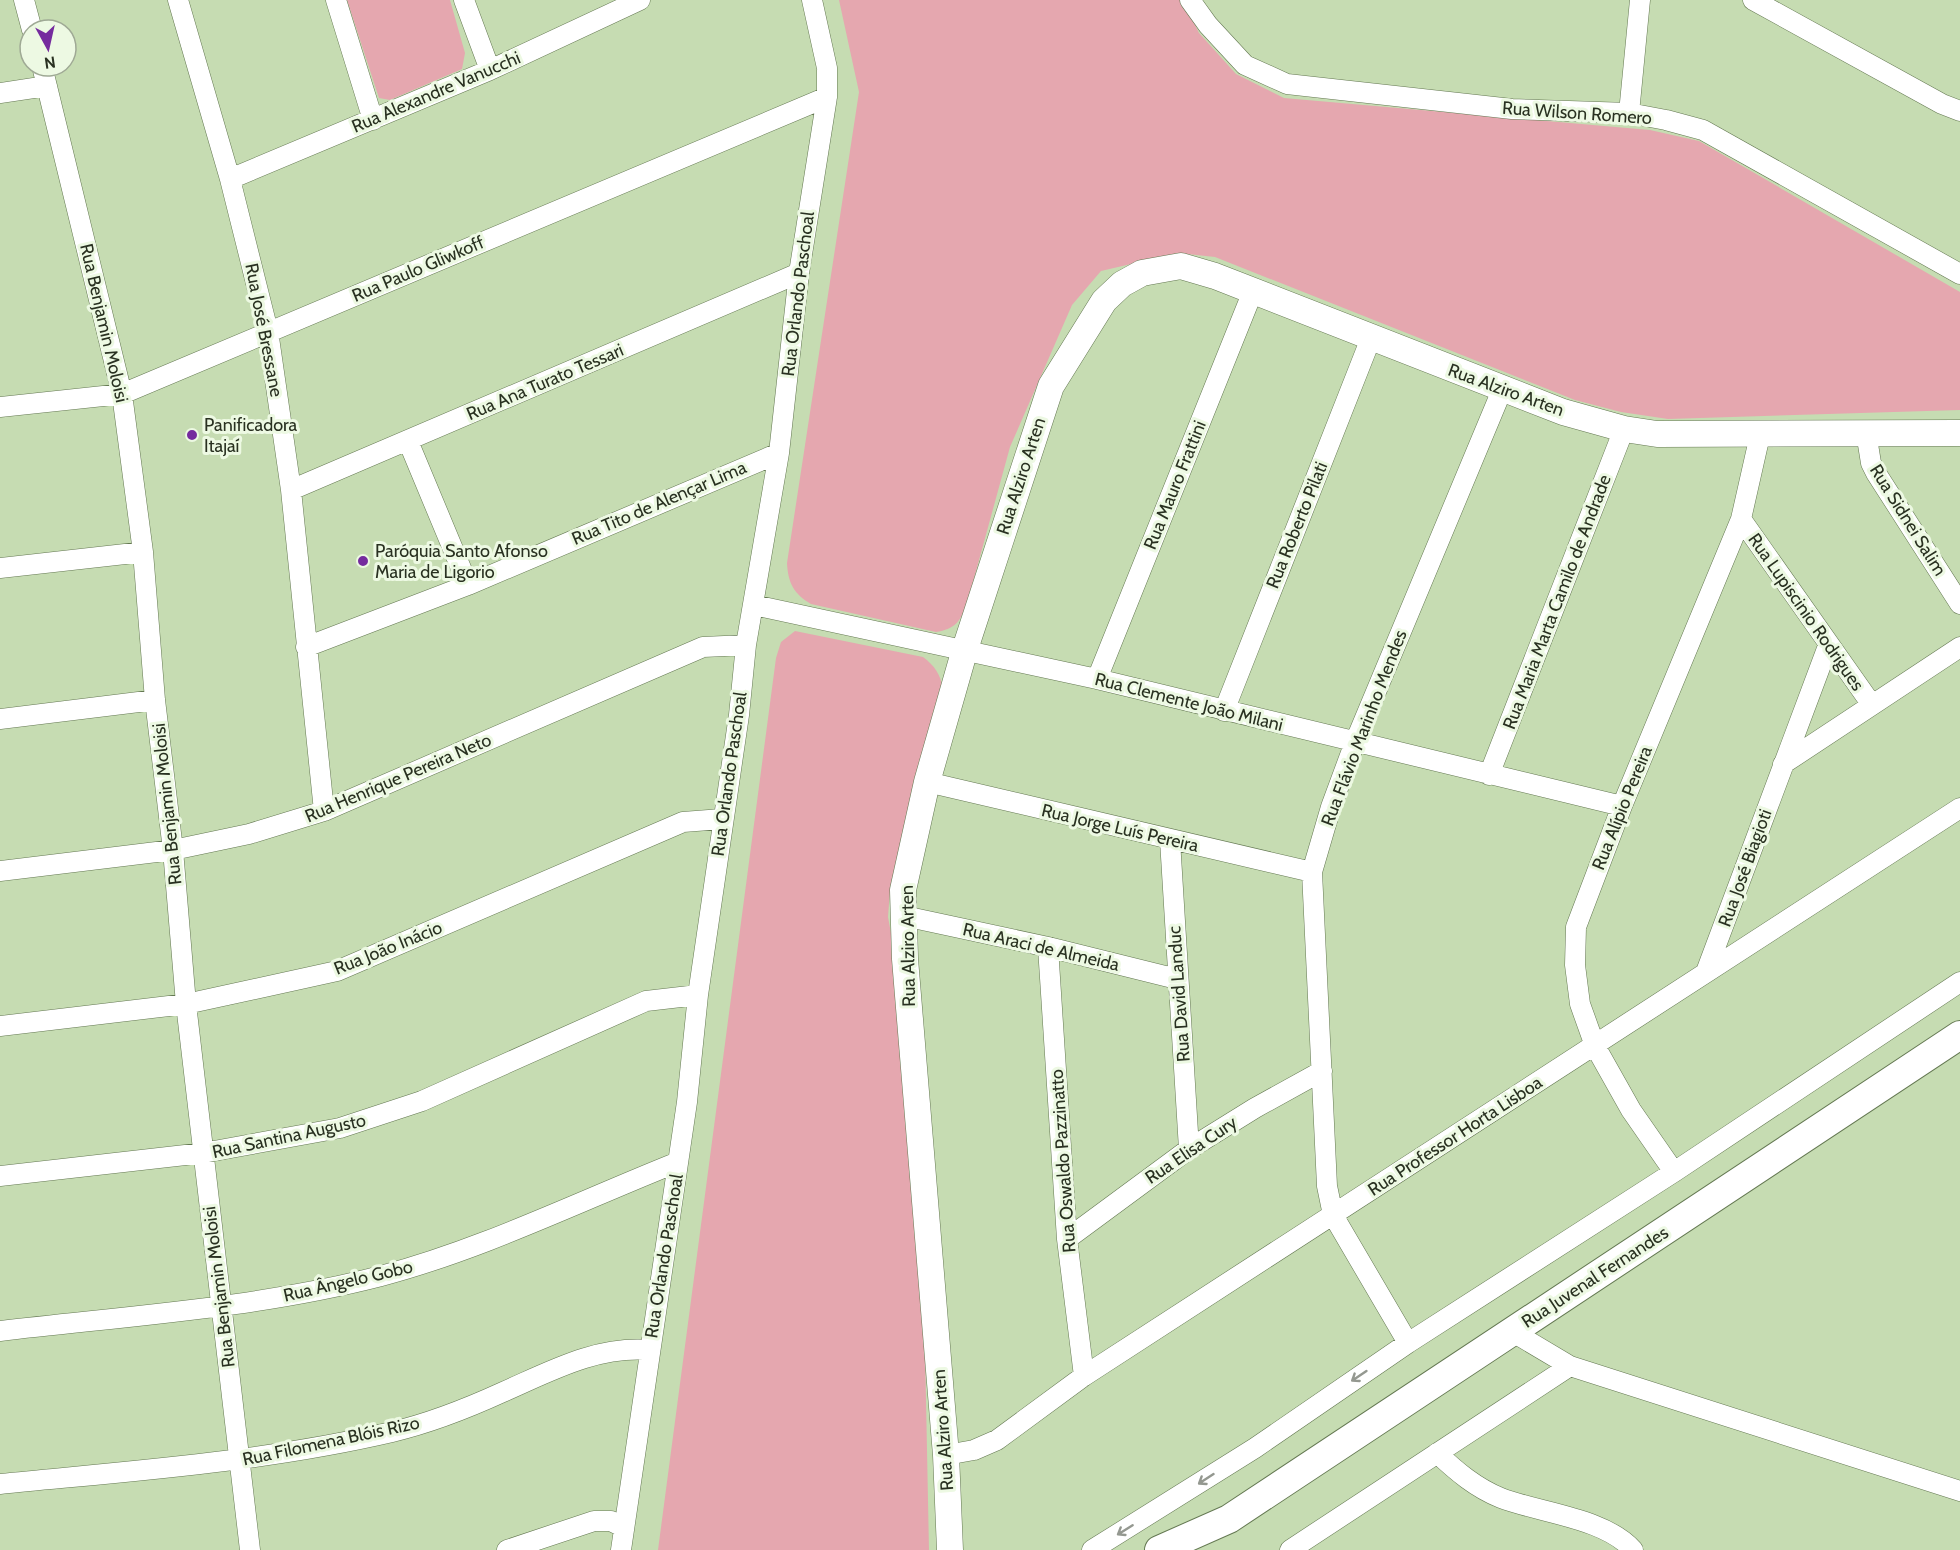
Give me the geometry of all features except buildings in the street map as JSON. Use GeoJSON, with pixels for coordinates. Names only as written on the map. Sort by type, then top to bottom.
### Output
{"type":"FeatureCollection","features":[{"type":"Feature","properties":{"kind":"main road","name":"Rua Juvenal Fernandes"},"geometry":{"type":"LineString","coordinates":[[1229,1519],[1960,1035]]}},
{"type":"Feature","properties":{"kind":"main road"},"geometry":{"type":"LineString","coordinates":[[1160,1550],[1229,1519]]}},
{"type":"Feature","properties":{"kind":"main road"},"geometry":{"type":"LineString","coordinates":[[1195,1550],[1211,1539],[1229,1519]]}},
{"type":"Feature","properties":{"kind":"street"},"geometry":{"type":"LineString","coordinates":[[24,0],[29,18]]}},
{"type":"Feature","properties":{"kind":"street","name":"Rua José Bressane"},"geometry":{"type":"LineString","coordinates":[[178,0],[230,179],[268,331],[291,490],[324,811]]}},
{"type":"Feature","properties":{"kind":"street"},"geometry":{"type":"LineString","coordinates":[[336,0],[373,120]]}},
{"type":"Feature","properties":{"kind":"street"},"geometry":{"type":"LineString","coordinates":[[464,0],[490,70]]}},
{"type":"Feature","properties":{"kind":"street","name":"Rua Alexandre Vanucchi"},"geometry":{"type":"LineString","coordinates":[[230,179],[490,70],[640,0]]}},
{"type":"Feature","properties":{"kind":"street","name":"Rua Orlando Paschoal"},"geometry":{"type":"LineString","coordinates":[[621,1550],[678,1162],[722,819],[739,715],[746,645],[778,453],[799,273],[827,97],[827,68],[812,0]]}},
{"type":"Feature","properties":{"kind":"street","name":"Rua Wilson Romero"},"geometry":{"type":"LineString","coordinates":[[1190,0],[1245,65],[1287,84],[1512,109],[1629,113],[1703,130],[1960,274]]}},
{"type":"Feature","properties":{"kind":"street"},"geometry":{"type":"LineString","coordinates":[[1629,113],[1640,0]]}},
{"type":"Feature","properties":{"kind":"street"},"geometry":{"type":"LineString","coordinates":[[1753,0],[1942,104],[1960,111]]}},
{"type":"Feature","properties":{"kind":"street","name":"Rua Benjamin Moloisi"},"geometry":{"type":"LineString","coordinates":[[45,78],[122,394],[143,552],[155,700],[173,850],[186,1004],[250,1550]]}},
{"type":"Feature","properties":{"kind":"street"},"geometry":{"type":"LineString","coordinates":[[0,93],[47,86]]}},
{"type":"Feature","properties":{"kind":"street","name":"Rua Paulo Gliwkoff"},"geometry":{"type":"LineString","coordinates":[[0,407],[122,394],[827,97]]}},
{"type":"Feature","properties":{"kind":"street","name":"Rua Alziro Arten"},"geometry":{"type":"LineString","coordinates":[[949,1550],[946,1455],[905,959],[903,890],[927,782],[965,650],[1051,386],[1104,301],[1122,284],[1142,273],[1181,266],[1253,291],[1502,390],[1563,412],[1624,429],[1657,434],[1960,433]]}},
{"type":"Feature","properties":{"kind":"street","name":"Rua Ana Turato Tessari"},"geometry":{"type":"LineString","coordinates":[[291,490],[799,273]]}},
{"type":"Feature","properties":{"kind":"street","name":"Rua Mauro Frattini"},"geometry":{"type":"LineString","coordinates":[[1097,680],[1253,291]]}},
{"type":"Feature","properties":{"kind":"street","name":"Rua Roberto Pilati"},"geometry":{"type":"LineString","coordinates":[[1224,711],[1371,338]]}},
{"type":"Feature","properties":{"kind":"street","name":"Rua Flávio Marinho Mendes"},"geometry":{"type":"LineString","coordinates":[[1408,1343],[1333,1215],[1327,1186],[1312,872],[1331,807],[1355,742],[1502,390]]}},
{"type":"Feature","properties":{"kind":"street","name":"Rua Maria Marta Camilo de Andrade"},"geometry":{"type":"LineString","coordinates":[[1489,775],[1624,429]]}},
{"type":"Feature","properties":{"kind":"street","name":"Rua Sidnei Salim"},"geometry":{"type":"LineString","coordinates":[[1866,432],[1871,463],[1876,473],[1960,604]]}},
{"type":"Feature","properties":{"kind":"street","name":"Rua Alípio Pereira"},"geometry":{"type":"LineString","coordinates":[[1674,1172],[1631,1110],[1595,1046],[1580,1004],[1575,965],[1576,927],[1622,806],[1742,519],[1760,435]]}},
{"type":"Feature","properties":{"kind":"street"},"geometry":{"type":"LineString","coordinates":[[408,441],[468,585]]}},
{"type":"Feature","properties":{"kind":"street","name":"Rua Tito de Alençar Lima"},"geometry":{"type":"LineString","coordinates":[[306,647],[468,585],[778,453]]}},
{"type":"Feature","properties":{"kind":"street","name":"Rua Lupiscinio Rodrigues"},"geometry":{"type":"LineString","coordinates":[[1742,519],[1828,646],[1872,705]]}},
{"type":"Feature","properties":{"kind":"street"},"geometry":{"type":"LineString","coordinates":[[0,568],[143,552]]}},
{"type":"Feature","properties":{"kind":"street","name":"Rua Clemente João Milani"},"geometry":{"type":"LineString","coordinates":[[754,605],[1097,680],[1622,806]]}},
{"type":"Feature","properties":{"kind":"street","name":"Rua Henrique Pereira Neto"},"geometry":{"type":"LineString","coordinates":[[0,871],[173,850],[249,834],[324,811],[703,647],[746,645]]}},
{"type":"Feature","properties":{"kind":"street","name":"Rua José Biagioti"},"geometry":{"type":"LineString","coordinates":[[1706,972],[1828,646]]}},
{"type":"Feature","properties":{"kind":"street"},"geometry":{"type":"LineString","coordinates":[[1783,764],[1960,647]]}},
{"type":"Feature","properties":{"kind":"street"},"geometry":{"type":"LineString","coordinates":[[0,719],[155,700]]}},
{"type":"Feature","properties":{"kind":"street","name":"Rua Jorge Luís Pereira"},"geometry":{"type":"LineString","coordinates":[[927,782],[1312,872]]}},
{"type":"Feature","properties":{"kind":"street","name":"Rua Professor Horta Lisboa"},"geometry":{"type":"LineString","coordinates":[[946,1455],[974,1450],[997,1440],[1084,1376],[1960,808]]}},
{"type":"Feature","properties":{"kind":"street","name":"Rua João Inácio"},"geometry":{"type":"LineString","coordinates":[[0,1026],[186,1004],[337,971],[683,822],[722,819]]}},
{"type":"Feature","properties":{"kind":"street","name":"Rua David Landuc"},"geometry":{"type":"LineString","coordinates":[[1170,840],[1189,1149]]}},
{"type":"Feature","properties":{"kind":"street","name":"Rua Araci de Almeida"},"geometry":{"type":"LineString","coordinates":[[904,916],[1048,946],[1177,979]]}},
{"type":"Feature","properties":{"kind":"street","name":"Rua Oswaldo Pazzinatto"},"geometry":{"type":"LineString","coordinates":[[1048,946],[1067,1239],[1084,1376]]}},
{"type":"Feature","properties":{"kind":"street"},"geometry":{"type":"LineString","coordinates":[[1092,1550],[1255,1448],[1408,1343],[1674,1172],[1960,982]]}},
{"type":"Feature","properties":{"kind":"street","name":"Rua Santina Augusto"},"geometry":{"type":"LineString","coordinates":[[0,1176],[203,1153],[340,1128],[422,1101],[646,1002],[698,995]]}},
{"type":"Feature","properties":{"kind":"street","name":"Rua Elisa Cury"},"geometry":{"type":"LineString","coordinates":[[1067,1239],[1189,1149],[1255,1108],[1322,1071]]}},
{"type":"Feature","properties":{"kind":"street","name":"Rua Ângelo Gobo"},"geometry":{"type":"LineString","coordinates":[[0,1331],[299,1294],[381,1276],[430,1261],[678,1162]]}},
{"type":"Feature","properties":{"kind":"street"},"geometry":{"type":"LineString","coordinates":[[1511,1331],[1570,1366],[1960,1491]]}},
{"type":"Feature","properties":{"kind":"street","name":"Rua Filomena Blóis Rizo"},"geometry":{"type":"LineString","coordinates":[[0,1484],[239,1461],[393,1431],[473,1406],[589,1355],[614,1349],[649,1350]]}},
{"type":"Feature","properties":{"kind":"street"},"geometry":{"type":"LineString","coordinates":[[1290,1550],[1570,1366]]}},
{"type":"Feature","properties":{"kind":"street"},"geometry":{"type":"LineString","coordinates":[[1437,1454],[1461,1475],[1500,1497],[1611,1532],[1633,1550]]}},
{"type":"Feature","properties":{"kind":"street"},"geometry":{"type":"LineString","coordinates":[[507,1550],[594,1521],[611,1521],[624,1527]]}},
{"type":"Feature","properties":{"kind":"shaded area"},"geometry":{"type":"Polygon","coordinates":[[[347,0],[450,0],[465,53],[462,69],[390,100],[379,98],[347,0]]]}},
{"type":"Feature","properties":{"kind":"shaded area"},"geometry":{"type":"Polygon","coordinates":[[[839,0],[1183,0],[1199,33],[1236,74],[1284,98],[1650,130],[1699,141],[1960,292],[1960,410],[1668,419],[1621,412],[1575,400],[1215,257],[1178,253],[1101,271],[1072,305],[1010,447],[967,604],[956,624],[936,632],[811,604],[793,587],[787,563],[859,92],[839,0]]]}},
{"type":"Feature","properties":{"kind":"shaded area"},"geometry":{"type":"Polygon","coordinates":[[[795,631],[923,657],[936,671],[943,688],[890,891],[888,917],[893,944],[925,1350],[929,1550],[658,1550],[776,658],[781,642],[795,631]]]}},
{"type":"Feature","properties":{"kind":"place","name":"Panificadora Itajaí"},"geometry":{"type":"Point","coordinates":[192,435]}},
{"type":"Feature","properties":{"kind":"place","name":"Paróquia Santo Afonso Maria de Ligorio"},"geometry":{"type":"Point","coordinates":[363,561]}}]}
